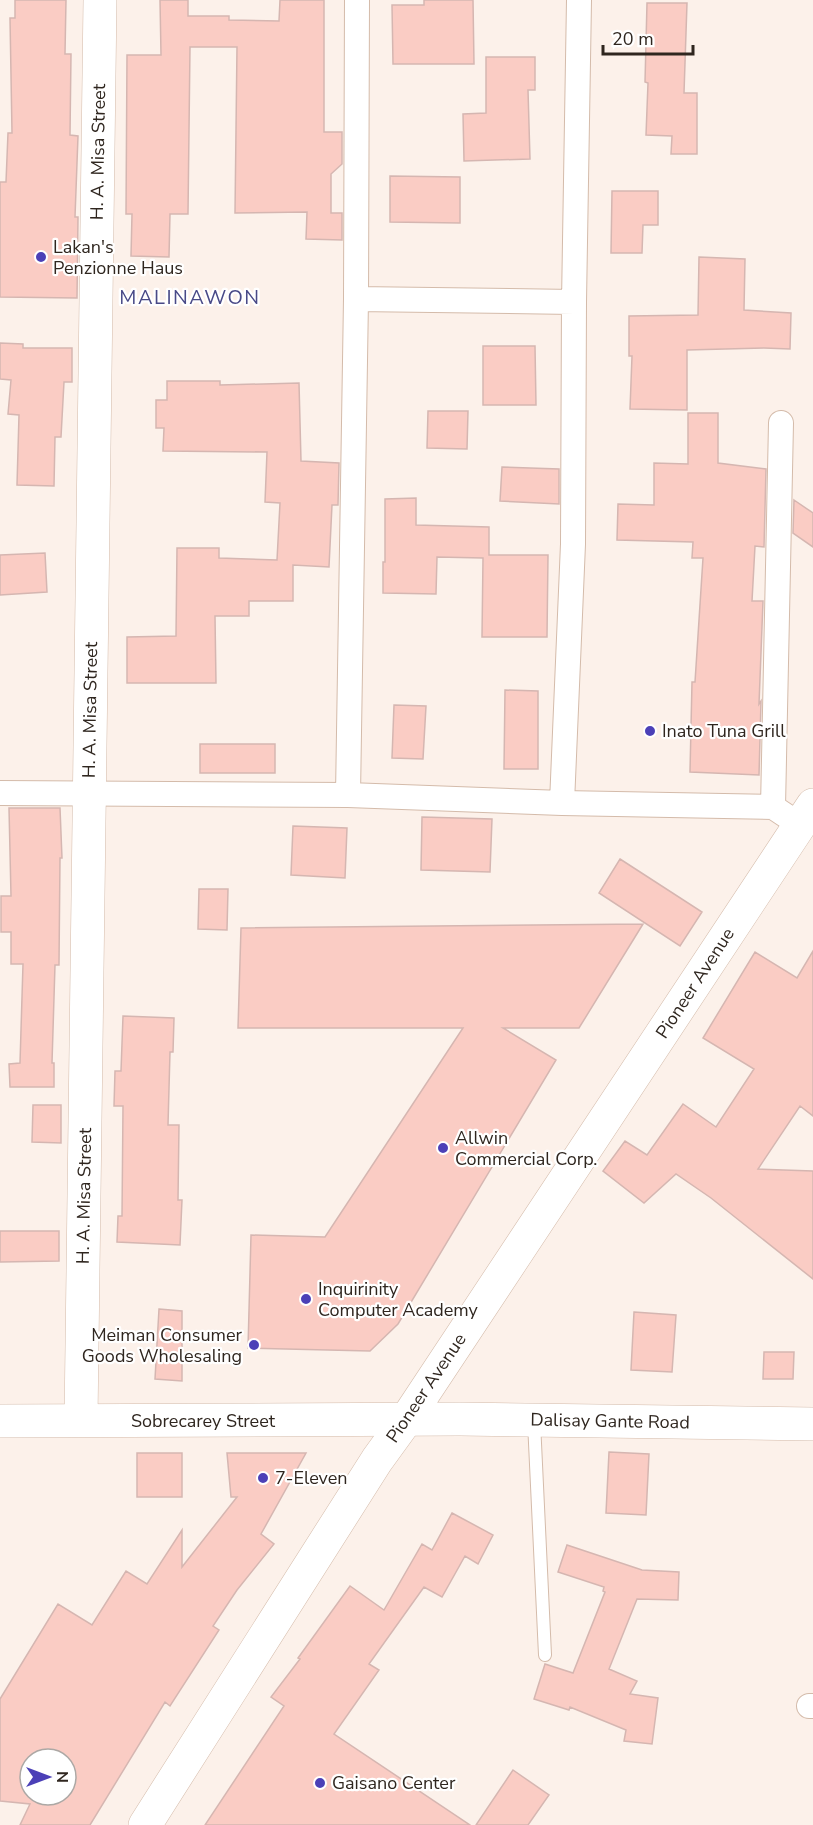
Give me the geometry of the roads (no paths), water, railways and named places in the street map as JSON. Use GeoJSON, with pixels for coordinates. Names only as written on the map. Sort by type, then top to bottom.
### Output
{"type":"FeatureCollection","features":[{"type":"Feature","properties":{"kind":"main road","name":"H. A. Misa Street"},"geometry":{"type":"LineString","coordinates":[[81,1420],[100,0]]}},
{"type":"Feature","properties":{"kind":"main road","name":"Pioneer Avenue"},"geometry":{"type":"LineString","coordinates":[[145,1825],[377,1460],[406,1420],[806,815]]}},
{"type":"Feature","properties":{"kind":"main road","name":"Sobrecarey Street"},"geometry":{"type":"LineString","coordinates":[[0,1421],[406,1420]]}},
{"type":"Feature","properties":{"kind":"main road","name":"Dalisay Gante Road"},"geometry":{"type":"LineString","coordinates":[[406,1420],[813,1424]]}},
{"type":"Feature","properties":{"kind":"street"},"geometry":{"type":"LineString","coordinates":[[348,795],[356,299],[357,0]]}},
{"type":"Feature","properties":{"kind":"street"},"geometry":{"type":"LineString","coordinates":[[562,803],[573,544],[579,0]]}},
{"type":"Feature","properties":{"kind":"street"},"geometry":{"type":"LineString","coordinates":[[356,299],[574,302]]}},
{"type":"Feature","properties":{"kind":"street"},"geometry":{"type":"LineString","coordinates":[[773,807],[781,423]]}},
{"type":"Feature","properties":{"kind":"street"},"geometry":{"type":"LineString","coordinates":[[0,793],[348,795],[562,803],[773,807],[806,815]]}},
{"type":"Feature","properties":{"kind":"lane"},"geometry":{"type":"LineString","coordinates":[[534,1420],[545,1654]]}},
{"type":"Feature","properties":{"kind":"place","name":"Lakan's Penzionne Haus"},"geometry":{"type":"Point","coordinates":[41,257]}},
{"type":"Feature","properties":{"kind":"place","name":"Inato Tuna Grill"},"geometry":{"type":"Point","coordinates":[650,731]}},
{"type":"Feature","properties":{"kind":"place","name":"Allwin Commercial Corp."},"geometry":{"type":"Point","coordinates":[443,1148]}},
{"type":"Feature","properties":{"kind":"place","name":"Inquirinity Computer Academy"},"geometry":{"type":"Point","coordinates":[306,1299]}},
{"type":"Feature","properties":{"kind":"place","name":"Meiman Consumer Goods Wholesaling"},"geometry":{"type":"Point","coordinates":[254,1345]}},
{"type":"Feature","properties":{"kind":"place","name":"7-Eleven"},"geometry":{"type":"Point","coordinates":[263,1478]}},
{"type":"Feature","properties":{"kind":"place","name":"Gaisano Center"},"geometry":{"type":"Point","coordinates":[320,1783]}},
{"type":"Feature","properties":{"kind":"district","name":"MALINAWON"},"geometry":{"type":"Point","coordinates":[190,297]}}]}
